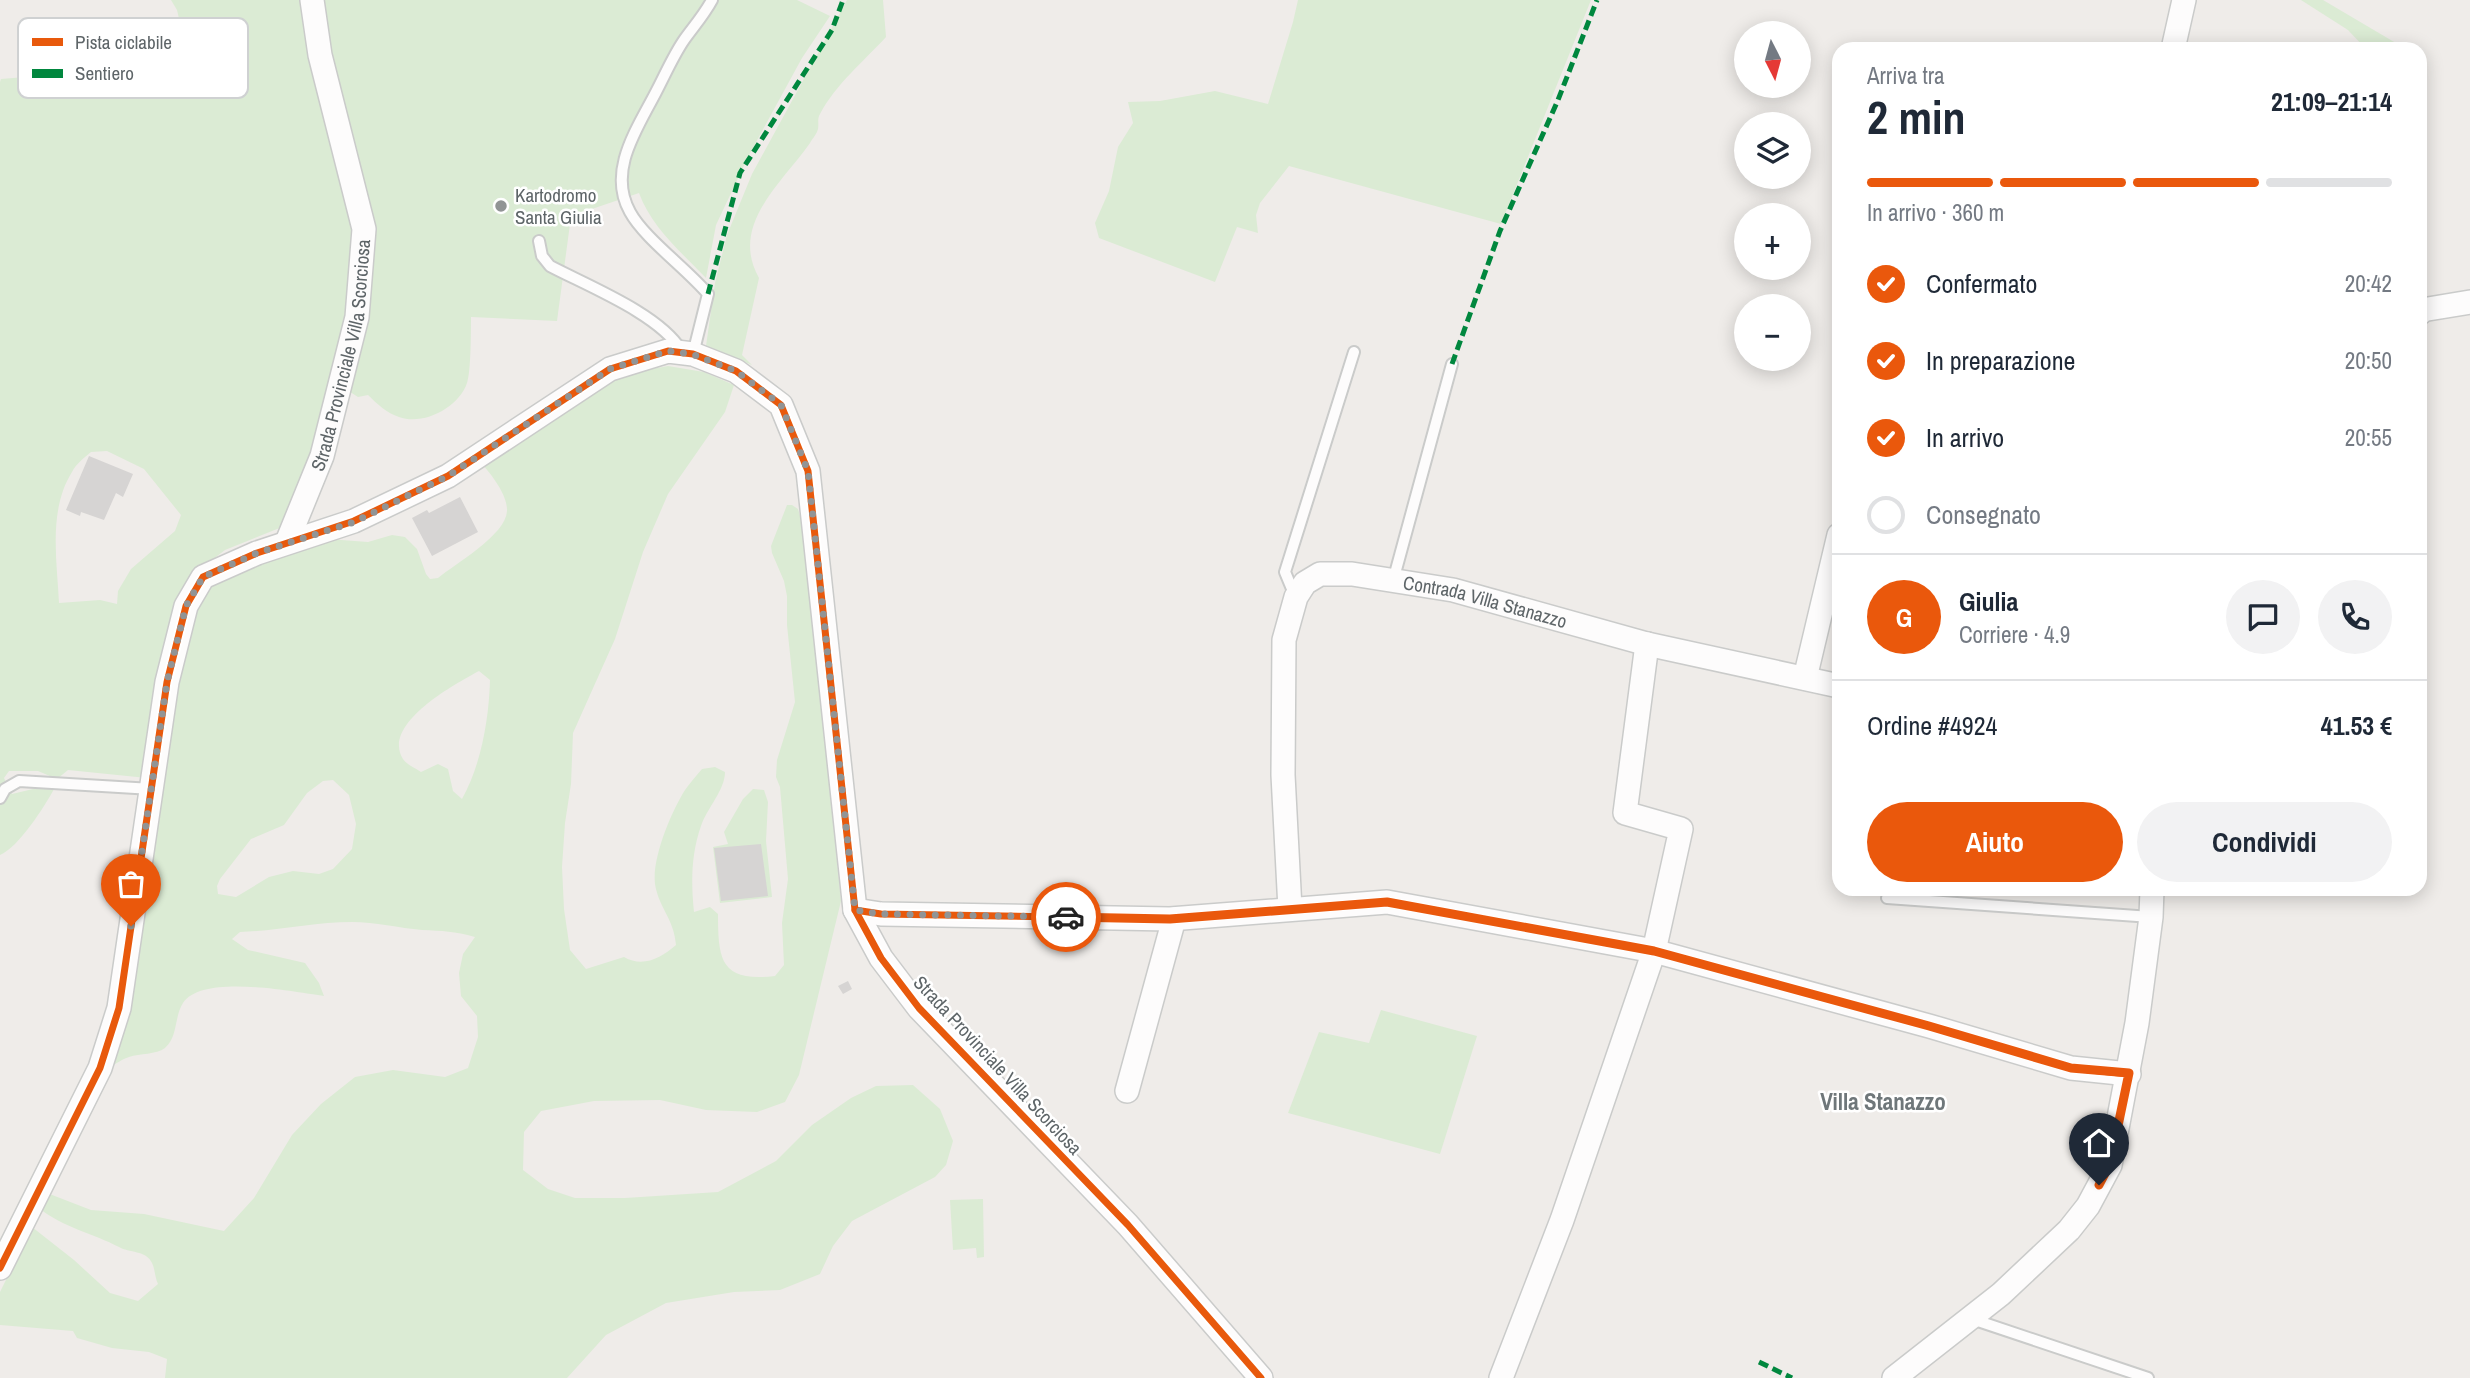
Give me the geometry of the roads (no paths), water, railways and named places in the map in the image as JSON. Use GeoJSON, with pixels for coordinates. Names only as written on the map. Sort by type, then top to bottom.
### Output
{"type":"FeatureCollection","features":[{"type":"Feature","properties":{"kind":"street","name":"Strada Provinciale Villa Scorciosa"},"geometry":{"type":"LineString","coordinates":[[287,542],[322,456],[357,317],[364,229],[320,55],[312,0]]}},
{"type":"Feature","properties":{"kind":"street"},"geometry":{"type":"LineString","coordinates":[[2175,42],[2183,3]]}},
{"type":"Feature","properties":{"kind":"street"},"geometry":{"type":"LineString","coordinates":[[2427,309],[2470,303]]}},
{"type":"Feature","properties":{"kind":"street"},"geometry":{"type":"LineString","coordinates":[[0,1268],[100,1068],[119,1008],[167,682],[186,606],[203,577],[287,542],[354,522],[448,476],[610,369],[668,351],[688,354]]}},
{"type":"Feature","properties":{"kind":"street","name":"Strada Provinciale Villa Scorciosa"},"geometry":{"type":"LineString","coordinates":[[688,354],[736,371],[781,405],[808,471],[855,910],[880,958],[919,1008],[1128,1226],[1261,1378]]}},
{"type":"Feature","properties":{"kind":"street"},"geometry":{"type":"LineString","coordinates":[[1805,678],[1832,564]]}},
{"type":"Feature","properties":{"kind":"street","name":"Contrada Villa Stanazzo"},"geometry":{"type":"LineString","coordinates":[[1296,597],[1305,583],[1320,574],[1352,574],[1393,580],[1453,590],[1647,644],[1832,684]]}},
{"type":"Feature","properties":{"kind":"street"},"geometry":{"type":"LineString","coordinates":[[1290,909],[1283,775],[1284,640],[1296,597]]}},
{"type":"Feature","properties":{"kind":"street"},"geometry":{"type":"LineString","coordinates":[[1501,1378],[1562,1220],[1654,951],[1681,829],[1625,813],[1647,644]]}},
{"type":"Feature","properties":{"kind":"street"},"geometry":{"type":"LineString","coordinates":[[1894,1378],[2001,1294],[2069,1230],[2088,1206],[2110,1164],[2129,1073],[2152,896]]}},
{"type":"Feature","properties":{"kind":"street"},"geometry":{"type":"LineString","coordinates":[[855,910],[881,914],[1174,919],[1387,902],[1654,951],[2071,1068],[2129,1073]]}},
{"type":"Feature","properties":{"kind":"street"},"geometry":{"type":"LineString","coordinates":[[1127,1091],[1174,919]]}},
{"type":"Feature","properties":{"kind":"lane"},"geometry":{"type":"LineString","coordinates":[[688,354],[708,294],[640,227],[629,212],[621,189],[622,169],[627,148],[684,40],[705,14],[712,0]]}},
{"type":"Feature","properties":{"kind":"lane"},"geometry":{"type":"LineString","coordinates":[[539,242],[542,256],[550,266],[656,322],[688,354]]}},
{"type":"Feature","properties":{"kind":"lane"},"geometry":{"type":"LineString","coordinates":[[1296,597],[1285,572],[1353,352]]}},
{"type":"Feature","properties":{"kind":"lane"},"geometry":{"type":"LineString","coordinates":[[1393,580],[1452,364]]}},
{"type":"Feature","properties":{"kind":"lane"},"geometry":{"type":"LineString","coordinates":[[0,798],[5,789],[19,781],[152,789]]}},
{"type":"Feature","properties":{"kind":"lane"},"geometry":{"type":"LineString","coordinates":[[1887,898],[2151,917]]}},
{"type":"Feature","properties":{"kind":"lane"},"geometry":{"type":"LineString","coordinates":[[1970,1319],[2148,1378]]}},
{"type":"Feature","properties":{"kind":"place","name":"Kartodromo Santa Giulia"},"geometry":{"type":"Point","coordinates":[501,206]}},
{"type":"Feature","properties":{"kind":"district","name":"Villa Stanazzo"},"geometry":{"type":"Point","coordinates":[1883,1101]}}]}
